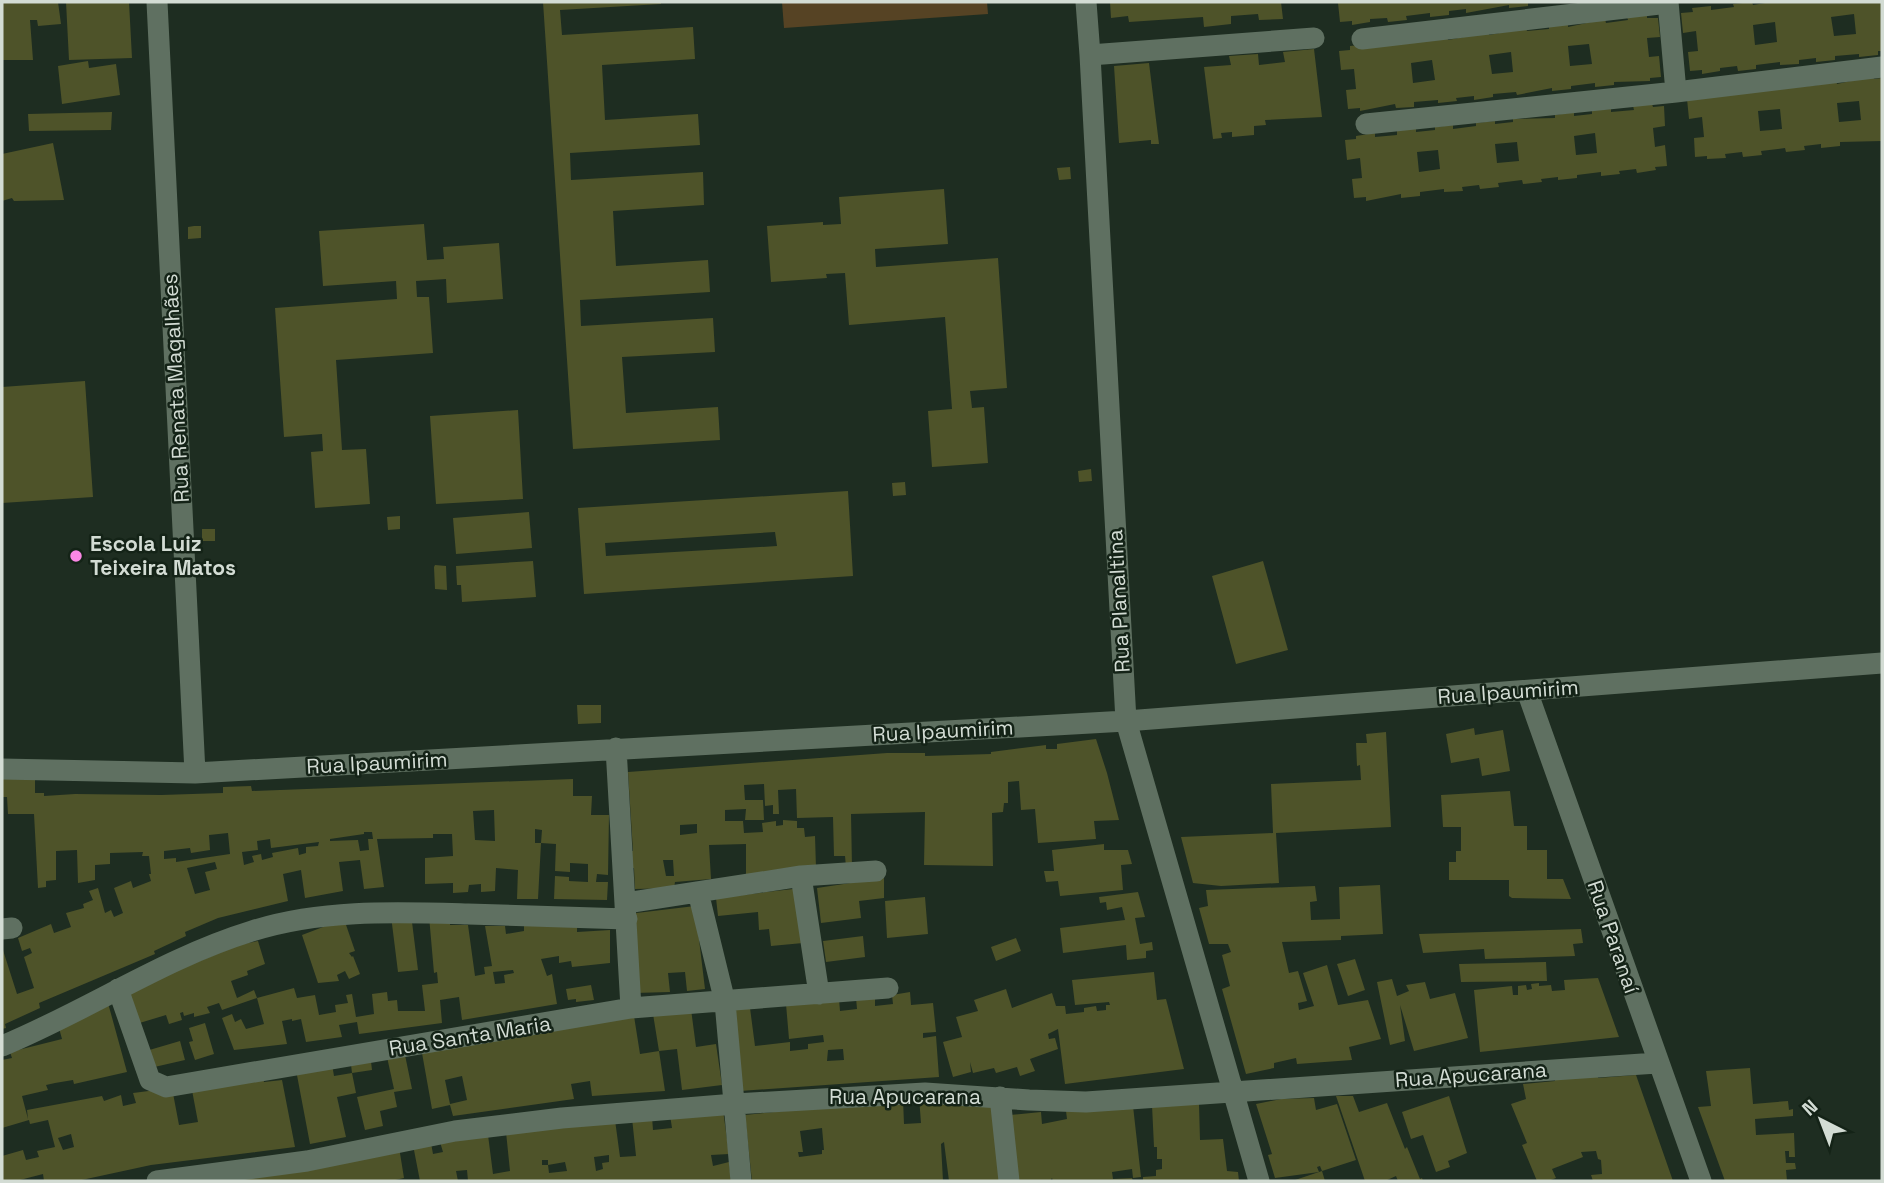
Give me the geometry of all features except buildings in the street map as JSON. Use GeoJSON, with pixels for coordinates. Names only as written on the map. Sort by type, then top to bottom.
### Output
{"type":"FeatureCollection","features":[{"type":"Feature","properties":{"kind":"street","name":"Rua Renata Magalhães"},"geometry":{"type":"LineString","coordinates":[[157,2],[195,774]]}},
{"type":"Feature","properties":{"kind":"street","name":"Rua Planaltina"},"geometry":{"type":"LineString","coordinates":[[1086,2],[1126,721],[1259,1181]]}},
{"type":"Feature","properties":{"kind":"street"},"geometry":{"type":"LineString","coordinates":[[1362,39],[1668,3],[1676,92]]}},
{"type":"Feature","properties":{"kind":"street"},"geometry":{"type":"LineString","coordinates":[[1090,55],[1314,38]]}},
{"type":"Feature","properties":{"kind":"street"},"geometry":{"type":"LineString","coordinates":[[1366,124],[1676,92],[1882,67]]}},
{"type":"Feature","properties":{"kind":"street","name":"Rua Ipaumirim"},"geometry":{"type":"LineString","coordinates":[[2,769],[195,774],[1126,721],[1882,663]]}},
{"type":"Feature","properties":{"kind":"street","name":"Rua Paranaí"},"geometry":{"type":"LineString","coordinates":[[1527,691],[1701,1181]]}},
{"type":"Feature","properties":{"kind":"street"},"geometry":{"type":"LineString","coordinates":[[616,748],[631,1008]]}},
{"type":"Feature","properties":{"kind":"street"},"geometry":{"type":"LineString","coordinates":[[2,1046],[209,946],[254,930],[298,919],[364,913],[627,911],[698,892],[801,876],[876,871]]}},
{"type":"Feature","properties":{"kind":"street"},"geometry":{"type":"LineString","coordinates":[[801,876],[819,994]]}},
{"type":"Feature","properties":{"kind":"street"},"geometry":{"type":"LineString","coordinates":[[698,892],[725,1002],[741,1181]]}},
{"type":"Feature","properties":{"kind":"street","name":"Rua Santa Maria"},"geometry":{"type":"LineString","coordinates":[[118,989],[150,1080],[166,1087],[631,1008],[888,988]]}},
{"type":"Feature","properties":{"kind":"street","name":"Rua Apucarana"},"geometry":{"type":"LineString","coordinates":[[157,1181],[307,1161],[455,1131],[562,1118],[735,1104],[925,1093],[1086,1102],[1657,1063]]}},
{"type":"Feature","properties":{"kind":"street"},"geometry":{"type":"LineString","coordinates":[[1000,1097],[1009,1181]]}},
{"type":"Feature","properties":{"kind":"shaded area"},"geometry":{"type":"Polygon","coordinates":[[[782,2],[987,2],[988,14],[784,28],[782,2]]]}},
{"type":"Feature","properties":{"kind":"place","name":"Escola Luiz Teixeira Matos"},"geometry":{"type":"Point","coordinates":[76,556]}}]}
